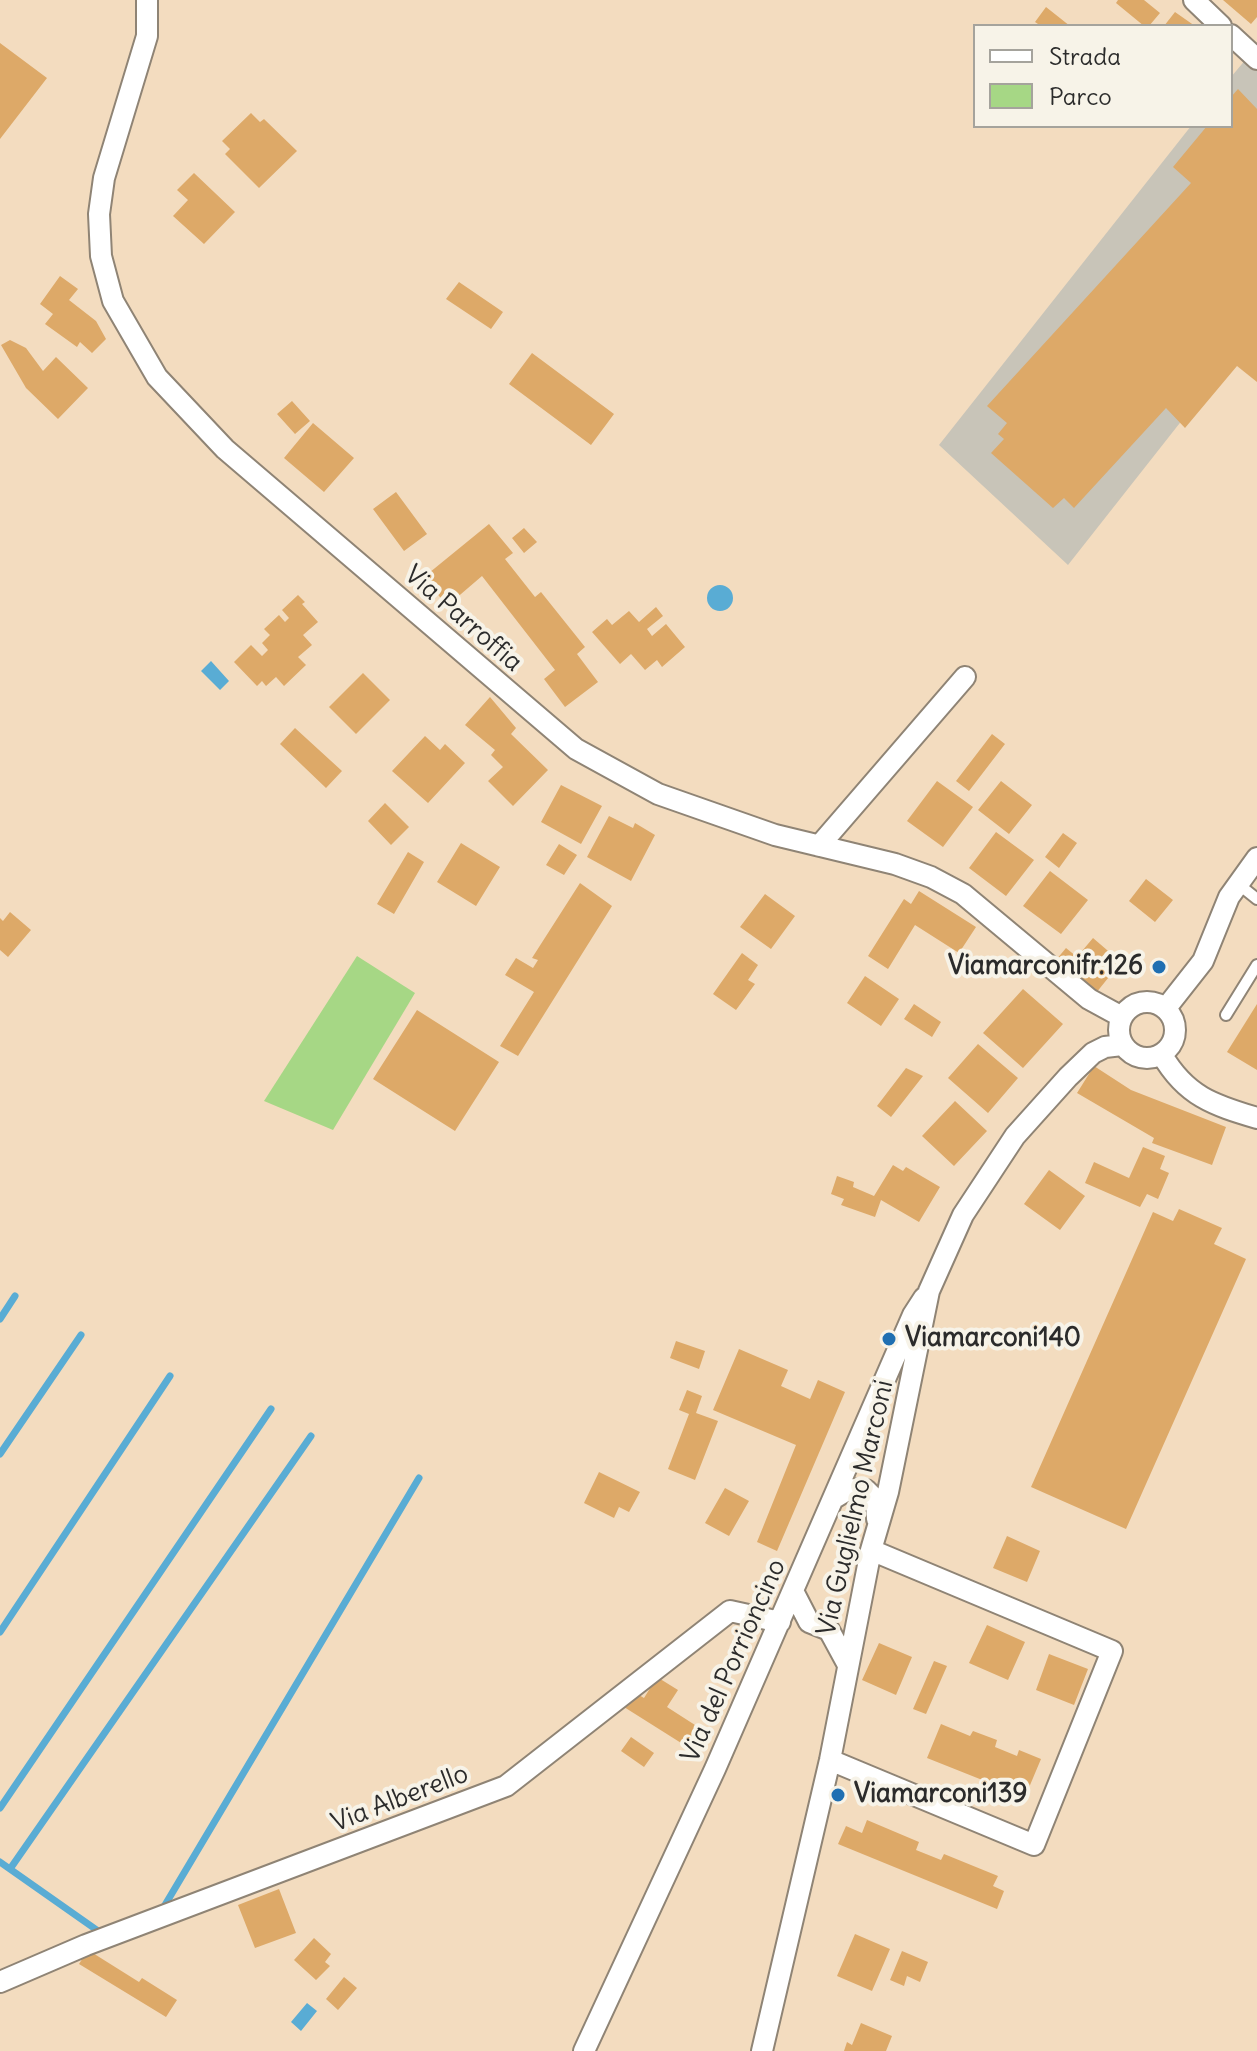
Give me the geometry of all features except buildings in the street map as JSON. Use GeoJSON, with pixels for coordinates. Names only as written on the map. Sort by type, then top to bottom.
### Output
{"type":"FeatureCollection","features":[{"type":"Feature","properties":{"kind":"street","name":"Via Parroffia"},"geometry":{"type":"LineString","coordinates":[[147,0],[147,36],[104,178],[99,214],[101,256],[113,301],[157,377],[225,449],[576,749],[658,794],[775,835],[895,864],[931,877],[963,894],[1089,999],[1122,1017]]}},
{"type":"Feature","properties":{"kind":"street"},"geometry":{"type":"LineString","coordinates":[[1194,0],[1219,24]]}},
{"type":"Feature","properties":{"kind":"street"},"geometry":{"type":"LineString","coordinates":[[1233,37],[1257,59]]}},
{"type":"Feature","properties":{"kind":"street"},"geometry":{"type":"LineString","coordinates":[[819,846],[965,677]]}},
{"type":"Feature","properties":{"kind":"street"},"geometry":{"type":"LineString","coordinates":[[1166,1008],[1203,961],[1229,897],[1257,858]]}},
{"type":"Feature","properties":{"kind":"street"},"geometry":{"type":"LineString","coordinates":[[1146,1002],[1166,1008],[1172,1016],[1176,1035],[1172,1045],[1162,1055],[1142,1058],[1122,1045],[1119,1035],[1122,1017],[1128,1009],[1146,1002]]}},
{"type":"Feature","properties":{"kind":"street","name":"Via Guglielmo Marconi"},"geometry":{"type":"LineString","coordinates":[[762,2051],[830,1760],[871,1550],[888,1492],[929,1291],[963,1215],[1015,1136],[1093,1053],[1105,1047],[1122,1045]]}},
{"type":"Feature","properties":{"kind":"street"},"geometry":{"type":"LineString","coordinates":[[1162,1055],[1172,1073],[1197,1096],[1257,1118]]}},
{"type":"Feature","properties":{"kind":"street","name":"Via del Porrioncino"},"geometry":{"type":"LineString","coordinates":[[584,2051],[709,1784],[913,1315],[929,1291]]}},
{"type":"Feature","properties":{"kind":"street"},"geometry":{"type":"LineString","coordinates":[[836,1497],[849,1489],[866,1490],[876,1500],[877,1523]]}},
{"type":"Feature","properties":{"kind":"street"},"geometry":{"type":"LineString","coordinates":[[830,1760],[1034,1845],[1112,1651],[871,1550]]}},
{"type":"Feature","properties":{"kind":"street"},"geometry":{"type":"LineString","coordinates":[[793,1591],[809,1622]]}},
{"type":"Feature","properties":{"kind":"street","name":"Via Alberello"},"geometry":{"type":"LineString","coordinates":[[0,1982],[86,1945],[506,1786],[730,1611],[778,1626]]}},
{"type":"Feature","properties":{"kind":"street"},"geometry":{"type":"LineString","coordinates":[[829,1630],[858,1616]]}},
{"type":"Feature","properties":{"kind":"street"},"geometry":{"type":"LineString","coordinates":[[778,1626],[809,1622],[829,1630],[848,1665]]}},
{"type":"Feature","properties":{"kind":"lane"},"geometry":{"type":"LineString","coordinates":[[1237,883],[1257,899]]}},
{"type":"Feature","properties":{"kind":"lane"},"geometry":{"type":"LineString","coordinates":[[1226,1015],[1257,965]]}},
{"type":"Feature","properties":{"kind":"shaded area"},"geometry":{"type":"Polygon","coordinates":[[[1252,52],[1257,55],[1257,325],[1068,565],[939,445],[1189,128],[1233,128],[1233,75],[1252,52]]]}},
{"type":"Feature","properties":{"kind":"green space"},"geometry":{"type":"Polygon","coordinates":[[[357,956],[415,993],[333,1130],[264,1101],[357,956]]]}},
{"type":"Feature","properties":{"kind":"water"},"geometry":{"type":"Polygon","coordinates":[[[720,585],[729,589],[733,598],[729,607],[720,611],[711,607],[707,598],[711,589],[720,585]]]}},
{"type":"Feature","properties":{"kind":"water"},"geometry":{"type":"Polygon","coordinates":[[[211,661],[229,681],[220,690],[201,671],[211,661]]]}},
{"type":"Feature","properties":{"kind":"water"},"geometry":{"type":"Polygon","coordinates":[[[307,2003],[317,2011],[301,2031],[291,2022],[307,2003]]]}},
{"type":"Feature","properties":{"kind":"waterway"},"geometry":{"type":"LineString","coordinates":[[0,1319],[15,1296]]}},
{"type":"Feature","properties":{"kind":"waterway"},"geometry":{"type":"LineString","coordinates":[[0,1454],[81,1335]]}},
{"type":"Feature","properties":{"kind":"waterway"},"geometry":{"type":"LineString","coordinates":[[0,1632],[170,1376]]}},
{"type":"Feature","properties":{"kind":"waterway"},"geometry":{"type":"LineString","coordinates":[[0,1808],[271,1409]]}},
{"type":"Feature","properties":{"kind":"waterway"},"geometry":{"type":"LineString","coordinates":[[10,1869],[311,1436]]}},
{"type":"Feature","properties":{"kind":"waterway"},"geometry":{"type":"LineString","coordinates":[[162,1910],[419,1478]]}},
{"type":"Feature","properties":{"kind":"waterway"},"geometry":{"type":"LineString","coordinates":[[0,1862],[101,1933]]}},
{"type":"Feature","properties":{"kind":"place","name":"Viamarconifr.126"},"geometry":{"type":"Point","coordinates":[1159,967]}},
{"type":"Feature","properties":{"kind":"place","name":"Viamarconi140"},"geometry":{"type":"Point","coordinates":[889,1339]}},
{"type":"Feature","properties":{"kind":"place","name":"Viamarconi139"},"geometry":{"type":"Point","coordinates":[838,1795]}}]}
